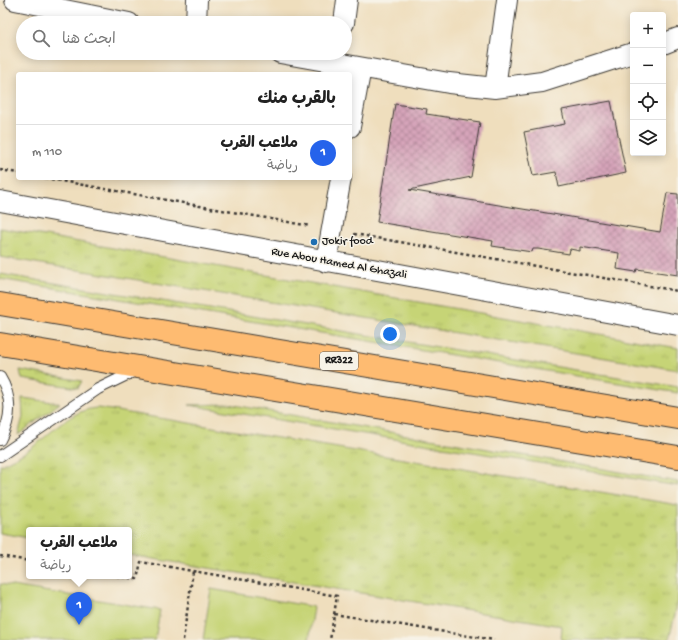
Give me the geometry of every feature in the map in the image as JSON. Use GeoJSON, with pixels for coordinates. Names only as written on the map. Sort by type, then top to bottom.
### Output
{"type":"FeatureCollection","features":[{"type":"Feature","properties":{"kind":"main road","name":"RR322"},"geometry":{"type":"LineString","coordinates":[[0,304],[678,418]]}},
{"type":"Feature","properties":{"kind":"main road"},"geometry":{"type":"LineString","coordinates":[[0,344],[141,369],[678,457]]}},
{"type":"Feature","properties":{"kind":"street"},"geometry":{"type":"LineString","coordinates":[[15,0],[94,16]]}},
{"type":"Feature","properties":{"kind":"street"},"geometry":{"type":"LineString","coordinates":[[196,16],[197,0]]}},
{"type":"Feature","properties":{"kind":"street"},"geometry":{"type":"LineString","coordinates":[[345,16],[347,0]]}},
{"type":"Feature","properties":{"kind":"street"},"geometry":{"type":"LineString","coordinates":[[495,88],[507,0]]}},
{"type":"Feature","properties":{"kind":"street"},"geometry":{"type":"LineString","coordinates":[[666,43],[678,38]]}},
{"type":"Feature","properties":{"kind":"street"},"geometry":{"type":"LineString","coordinates":[[342,60],[360,68],[495,88],[542,82],[630,54]]}},
{"type":"Feature","properties":{"kind":"street"},"geometry":{"type":"LineString","coordinates":[[352,115],[360,68]]}},
{"type":"Feature","properties":{"kind":"street"},"geometry":{"type":"LineString","coordinates":[[326,262],[341,180]]}},
{"type":"Feature","properties":{"kind":"street","name":"Rue Abou Hamed Al Ghazali"},"geometry":{"type":"LineString","coordinates":[[0,201],[326,262],[678,325]]}},
{"type":"Feature","properties":{"kind":"lane"},"geometry":{"type":"LineString","coordinates":[[0,456],[98,389],[112,381],[141,369]]}},
{"type":"Feature","properties":{"kind":"lane"},"geometry":{"type":"LineString","coordinates":[[0,377],[5,384],[11,409],[9,420],[0,440]]}},
{"type":"Feature","properties":{"kind":"path"},"geometry":{"type":"LineString","coordinates":[[0,170],[16,173]]}},
{"type":"Feature","properties":{"kind":"path"},"geometry":{"type":"LineString","coordinates":[[56,180],[678,291]]}},
{"type":"Feature","properties":{"kind":"path"},"geometry":{"type":"LineString","coordinates":[[0,556],[26,560]]}},
{"type":"Feature","properties":{"kind":"path"},"geometry":{"type":"LineString","coordinates":[[132,578],[137,579],[141,562],[337,596],[330,640]]}},
{"type":"Feature","properties":{"kind":"path"},"geometry":{"type":"LineString","coordinates":[[183,640],[193,571]]}},
{"type":"Feature","properties":{"kind":"path"},"geometry":{"type":"LineString","coordinates":[[334,614],[494,640]]}},
{"type":"Feature","properties":{"kind":"green space"},"geometry":{"type":"Polygon","coordinates":[[[0,228],[678,348],[678,370],[0,257],[0,228]]]}},
{"type":"Feature","properties":{"kind":"green space"},"geometry":{"type":"Polygon","coordinates":[[[0,274],[678,387],[678,393],[0,279],[0,274]]]}},
{"type":"Feature","properties":{"kind":"green space"},"geometry":{"type":"Polygon","coordinates":[[[20,370],[82,381],[78,388],[22,379],[20,370]]]}},
{"type":"Feature","properties":{"kind":"green space"},"geometry":{"type":"Polygon","coordinates":[[[22,398],[60,403],[18,435],[23,417],[22,398]]]}},
{"type":"Feature","properties":{"kind":"green space"},"geometry":{"type":"Polygon","coordinates":[[[228,404],[678,482],[678,486],[189,405],[228,404]]]}},
{"type":"Feature","properties":{"kind":"green space"},"geometry":{"type":"Polygon","coordinates":[[[99,408],[678,505],[678,601],[669,640],[561,640],[562,626],[132,555],[132,527],[26,527],[26,537],[0,533],[0,465],[30,449],[71,417],[89,409],[99,408]]]}},
{"type":"Feature","properties":{"kind":"green space"},"geometry":{"type":"Polygon","coordinates":[[[0,584],[160,610],[155,640],[0,640],[0,584]]]}},
{"type":"Feature","properties":{"kind":"green space"},"geometry":{"type":"Polygon","coordinates":[[[211,589],[314,607],[309,640],[203,640],[211,589]]]}},
{"type":"Feature","properties":{"kind":"building"},"geometry":{"type":"Polygon","coordinates":[[[611,101],[626,173],[559,187],[556,172],[533,176],[524,132],[565,124],[562,110],[611,101]]]}},
{"type":"Feature","properties":{"kind":"building"},"geometry":{"type":"Polygon","coordinates":[[[395,104],[427,109],[426,114],[480,122],[471,177],[409,190],[660,232],[667,193],[678,194],[678,275],[637,269],[636,272],[617,269],[619,253],[580,247],[580,251],[570,249],[569,254],[538,249],[533,249],[532,252],[492,246],[493,241],[377,222],[395,104]]]}},
{"type":"Feature","properties":{"kind":"place","name":"Jokir food"},"geometry":{"type":"Point","coordinates":[314,242]}},
{"type":"Feature","properties":{"kind":"place","name":"ملاعب القرب"},"geometry":{"type":"Point","coordinates":[79,625]}}]}
